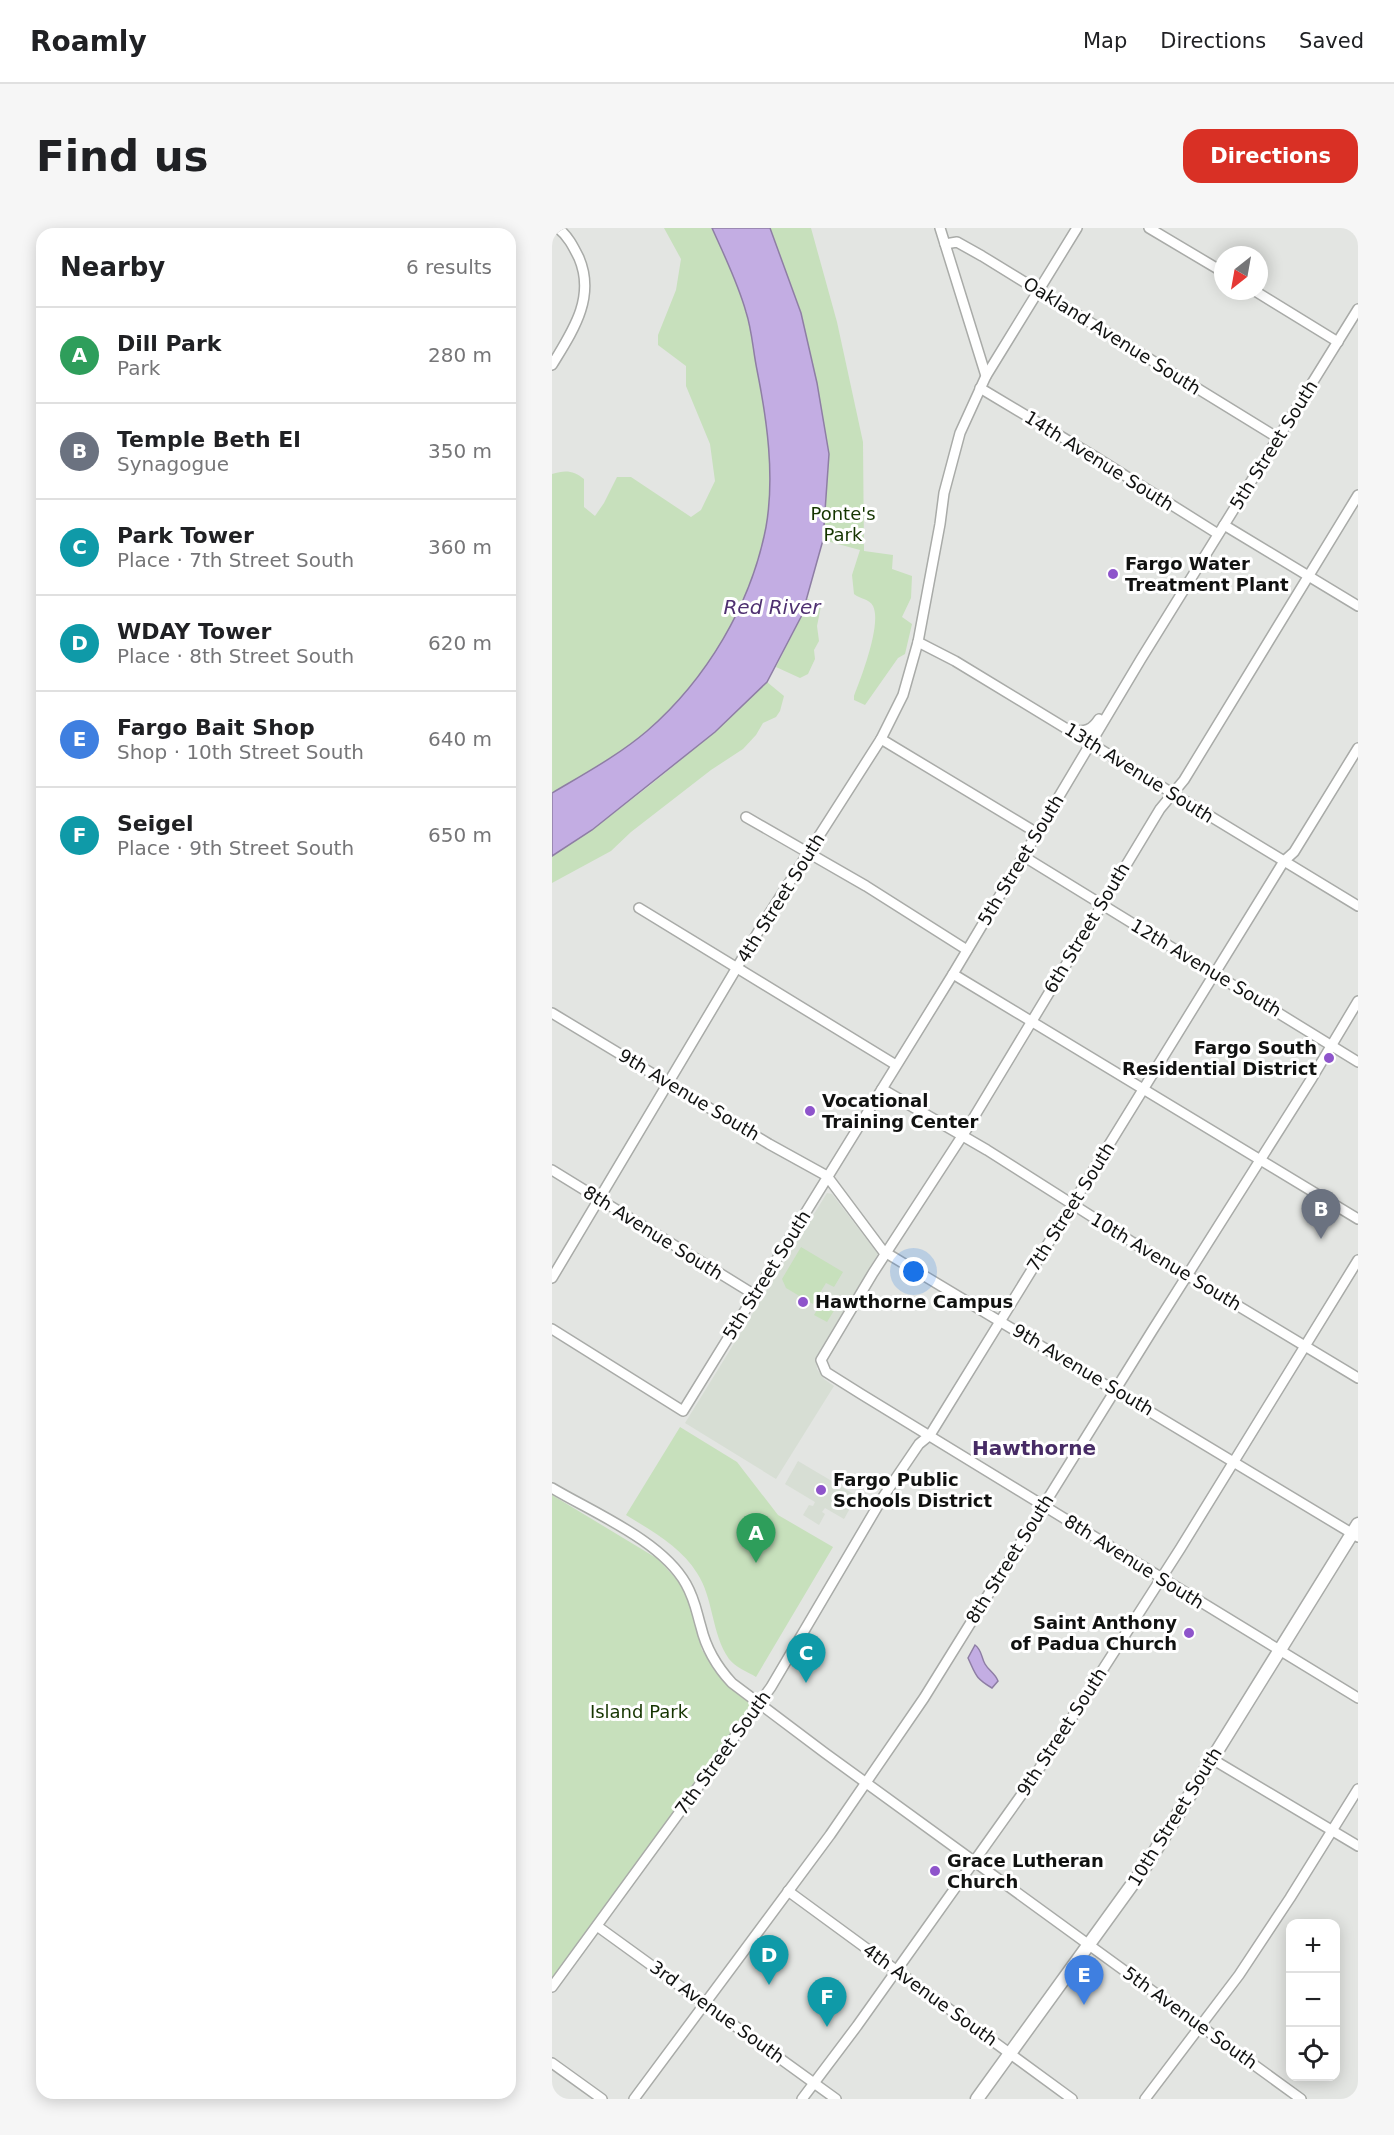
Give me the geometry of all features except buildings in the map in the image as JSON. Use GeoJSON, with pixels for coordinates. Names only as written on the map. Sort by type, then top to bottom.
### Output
{"type":"FeatureCollection","features":[{"type":"Feature","properties":{"kind":"main road","name":"10th Street South"},"geometry":{"type":"LineString","coordinates":[[977,2099],[1147,1864],[1279,1650],[1356,1531]]}},
{"type":"Feature","properties":{"kind":"street"},"geometry":{"type":"LineString","coordinates":[[552,366],[574,328],[581,312],[585,291],[580,262],[568,238],[558,228]]}},
{"type":"Feature","properties":{"kind":"street"},"geometry":{"type":"LineString","coordinates":[[940,228],[986,376]]}},
{"type":"Feature","properties":{"kind":"street"},"geometry":{"type":"LineString","coordinates":[[986,376],[1077,228]]}},
{"type":"Feature","properties":{"kind":"street"},"geometry":{"type":"LineString","coordinates":[[1149,228],[1214,267]]}},
{"type":"Feature","properties":{"kind":"street","name":"Oakland Avenue South"},"geometry":{"type":"LineString","coordinates":[[945,244],[957,242],[1278,438]]}},
{"type":"Feature","properties":{"kind":"street"},"geometry":{"type":"LineString","coordinates":[[1268,299],[1338,342]]}},
{"type":"Feature","properties":{"kind":"street","name":"5th Street South"},"geometry":{"type":"LineString","coordinates":[[552,1329],[683,1411],[953,974],[1127,682],[1358,309]]}},
{"type":"Feature","properties":{"kind":"street","name":"4th Street South"},"geometry":{"type":"LineString","coordinates":[[552,1278],[808,853],[881,739],[903,695],[918,642],[944,493],[960,433],[986,376]]}},
{"type":"Feature","properties":{"kind":"street","name":"14th Avenue South"},"geometry":{"type":"LineString","coordinates":[[980,388],[1090,453],[1218,534]]}},
{"type":"Feature","properties":{"kind":"street","name":"6th Street South"},"geometry":{"type":"LineString","coordinates":[[822,1364],[822,1356],[962,1136],[1160,809],[1184,780],[1358,495]]}},
{"type":"Feature","properties":{"kind":"street"},"geometry":{"type":"LineString","coordinates":[[1224,525],[1358,606]]}},
{"type":"Feature","properties":{"kind":"street","name":"13th Avenue South"},"geometry":{"type":"LineString","coordinates":[[918,642],[955,661],[1358,906]]}},
{"type":"Feature","properties":{"kind":"street"},"geometry":{"type":"LineString","coordinates":[[1067,729],[1081,731],[1094,728],[1115,692],[1127,682]]}},
{"type":"Feature","properties":{"kind":"street"},"geometry":{"type":"LineString","coordinates":[[881,739],[1037,832]]}},
{"type":"Feature","properties":{"kind":"street","name":"7th Street South"},"geometry":{"type":"LineString","coordinates":[[552,1987],[771,1687],[883,1497],[919,1444],[930,1435],[1284,861],[1294,852],[1358,748]]}},
{"type":"Feature","properties":{"kind":"street"},"geometry":{"type":"LineString","coordinates":[[746,817],[866,886],[967,950]]}},
{"type":"Feature","properties":{"kind":"street","name":"12th Avenue South"},"geometry":{"type":"LineString","coordinates":[[1023,856],[1358,1062]]}},
{"type":"Feature","properties":{"kind":"street"},"geometry":{"type":"LineString","coordinates":[[639,908],[896,1065]]}},
{"type":"Feature","properties":{"kind":"street"},"geometry":{"type":"LineString","coordinates":[[953,974],[1358,1219]]}},
{"type":"Feature","properties":{"kind":"street","name":"8th Street South"},"geometry":{"type":"LineString","coordinates":[[634,2099],[830,1835],[924,1698],[1358,1001]]}},
{"type":"Feature","properties":{"kind":"street","name":"9th Avenue South"},"geometry":{"type":"LineString","coordinates":[[552,1013],[769,1144],[827,1176],[886,1253],[1234,1461],[1356,1531]]}},
{"type":"Feature","properties":{"kind":"street","name":"10th Avenue South"},"geometry":{"type":"LineString","coordinates":[[882,1089],[1358,1378]]}},
{"type":"Feature","properties":{"kind":"street","name":"8th Avenue South"},"geometry":{"type":"LineString","coordinates":[[552,1170],[755,1295]]}},
{"type":"Feature","properties":{"kind":"street","name":"9th Street South"},"geometry":{"type":"LineString","coordinates":[[802,2099],[1032,1780],[1161,1578],[1358,1260]]}},
{"type":"Feature","properties":{"kind":"street","name":"8th Avenue South"},"geometry":{"type":"LineString","coordinates":[[822,1364],[826,1371],[843,1383],[1358,1698]]}},
{"type":"Feature","properties":{"kind":"street","name":"5th Avenue South"},"geometry":{"type":"LineString","coordinates":[[552,1488],[648,1543],[671,1562],[685,1582],[696,1604],[701,1628],[720,1670],[732,1683],[1301,2099]]}},
{"type":"Feature","properties":{"kind":"street"},"geometry":{"type":"LineString","coordinates":[[1212,1759],[1358,1846]]}},
{"type":"Feature","properties":{"kind":"street"},"geometry":{"type":"LineString","coordinates":[[1145,2099],[1239,1975],[1358,1789]]}},
{"type":"Feature","properties":{"kind":"street","name":"4th Avenue South"},"geometry":{"type":"LineString","coordinates":[[788,1891],[1072,2099]]}},
{"type":"Feature","properties":{"kind":"street","name":"3rd Avenue South"},"geometry":{"type":"LineString","coordinates":[[597,1926],[836,2099]]}},
{"type":"Feature","properties":{"kind":"street"},"geometry":{"type":"LineString","coordinates":[[552,2063],[603,2099]]}},
{"type":"Feature","properties":{"kind":"shaded area","name":"Hawthorne Campus"},"geometry":{"type":"Polygon","coordinates":[[[827,1193],[832,1194],[878,1254],[816,1357],[817,1369],[824,1379],[834,1386],[776,1479],[685,1423],[827,1193]]]}},
{"type":"Feature","properties":{"kind":"shaded area","name":"Fargo Public Schools District"},"geometry":{"type":"Polygon","coordinates":[[[798,1461],[857,1496],[844,1519],[825,1508],[822,1512],[825,1514],[819,1525],[803,1515],[809,1505],[813,1506],[815,1502],[785,1484],[798,1461]]]}},
{"type":"Feature","properties":{"kind":"green space"},"geometry":{"type":"Polygon","coordinates":[[[664,228],[712,228],[743,301],[751,333],[767,428],[770,488],[766,527],[759,556],[737,612],[707,665],[688,689],[636,740],[552,793],[552,474],[569,472],[584,479],[584,507],[595,516],[617,477],[631,477],[691,517],[701,510],[715,481],[710,444],[686,386],[686,366],[658,345],[658,335],[676,290],[681,259],[664,228]]]}},
{"type":"Feature","properties":{"kind":"green space","name":"Ponte's Park"},"geometry":{"type":"Polygon","coordinates":[[[770,228],[811,228],[837,322],[863,442],[864,551],[893,555],[892,569],[912,576],[911,598],[902,617],[912,624],[905,654],[898,658],[865,705],[854,700],[854,696],[870,651],[875,614],[872,604],[854,594],[852,575],[860,550],[823,540],[829,454],[801,312],[770,228]]]}},
{"type":"Feature","properties":{"kind":"green space"},"geometry":{"type":"Polygon","coordinates":[[[806,598],[821,606],[817,626],[819,641],[814,650],[815,659],[808,674],[800,678],[776,667],[802,615],[806,598]]]}},
{"type":"Feature","properties":{"kind":"green space"},"geometry":{"type":"Polygon","coordinates":[[[767,682],[784,696],[780,711],[776,717],[763,723],[743,749],[711,770],[631,832],[611,851],[552,883],[552,856],[609,817],[664,774],[767,682]]]}},
{"type":"Feature","properties":{"kind":"green space"},"geometry":{"type":"Polygon","coordinates":[[[801,1247],[843,1272],[834,1287],[826,1283],[813,1304],[786,1288],[782,1279],[801,1247]]]}},
{"type":"Feature","properties":{"kind":"green space"},"geometry":{"type":"Polygon","coordinates":[[[825,1296],[838,1304],[827,1322],[814,1315],[825,1296]]]}},
{"type":"Feature","properties":{"kind":"green space"},"geometry":{"type":"Polygon","coordinates":[[[680,1427],[737,1462],[778,1515],[833,1547],[756,1677],[732,1662],[723,1649],[703,1583],[683,1555],[665,1540],[626,1515],[680,1427]]]}},
{"type":"Feature","properties":{"kind":"green space","name":"Island Park"},"geometry":{"type":"Polygon","coordinates":[[[552,1495],[658,1559],[678,1581],[688,1598],[702,1650],[717,1674],[735,1692],[752,1704],[552,1979],[552,1495]]]}},
{"type":"Feature","properties":{"kind":"water","name":"Red River"},"geometry":{"type":"Polygon","coordinates":[[[712,228],[770,228],[801,313],[817,383],[829,454],[823,540],[802,615],[767,682],[715,732],[592,830],[552,856],[552,793],[636,740],[688,689],[707,665],[723,639],[749,585],[759,556],[766,527],[770,488],[769,448],[764,408],[743,301],[712,228]]]}},
{"type":"Feature","properties":{"kind":"water"},"geometry":{"type":"Polygon","coordinates":[[[975,1645],[985,1664],[998,1681],[992,1688],[977,1676],[968,1658],[975,1645]]]}},
{"type":"Feature","properties":{"kind":"place","name":"Fargo Water Treatment Plant"},"geometry":{"type":"Point","coordinates":[1113,574]}},
{"type":"Feature","properties":{"kind":"place","name":"Fargo South Residential District"},"geometry":{"type":"Point","coordinates":[1329,1058]}},
{"type":"Feature","properties":{"kind":"place","name":"Vocational Training Center"},"geometry":{"type":"Point","coordinates":[810,1111]}},
{"type":"Feature","properties":{"kind":"place","name":"Temple Beth El"},"geometry":{"type":"Point","coordinates":[1321,1239]}},
{"type":"Feature","properties":{"kind":"place","name":"Hawthorne Campus"},"geometry":{"type":"Point","coordinates":[803,1302]}},
{"type":"Feature","properties":{"kind":"place","name":"Fargo Public Schools District"},"geometry":{"type":"Point","coordinates":[821,1490]}},
{"type":"Feature","properties":{"kind":"place","name":"Dill Park"},"geometry":{"type":"Point","coordinates":[756,1563]}},
{"type":"Feature","properties":{"kind":"place","name":"Saint Anthony of Padua Church"},"geometry":{"type":"Point","coordinates":[1189,1633]}},
{"type":"Feature","properties":{"kind":"place","name":"Park Tower"},"geometry":{"type":"Point","coordinates":[806,1683]}},
{"type":"Feature","properties":{"kind":"place","name":"Grace Lutheran Church"},"geometry":{"type":"Point","coordinates":[935,1871]}},
{"type":"Feature","properties":{"kind":"place","name":"WDAY Tower"},"geometry":{"type":"Point","coordinates":[769,1985]}},
{"type":"Feature","properties":{"kind":"place","name":"Fargo Bait Shop"},"geometry":{"type":"Point","coordinates":[1084,2005]}},
{"type":"Feature","properties":{"kind":"place","name":"Seigel"},"geometry":{"type":"Point","coordinates":[827,2027]}},
{"type":"Feature","properties":{"kind":"district","name":"Hawthorne"},"geometry":{"type":"Point","coordinates":[1034,1448]}}]}
